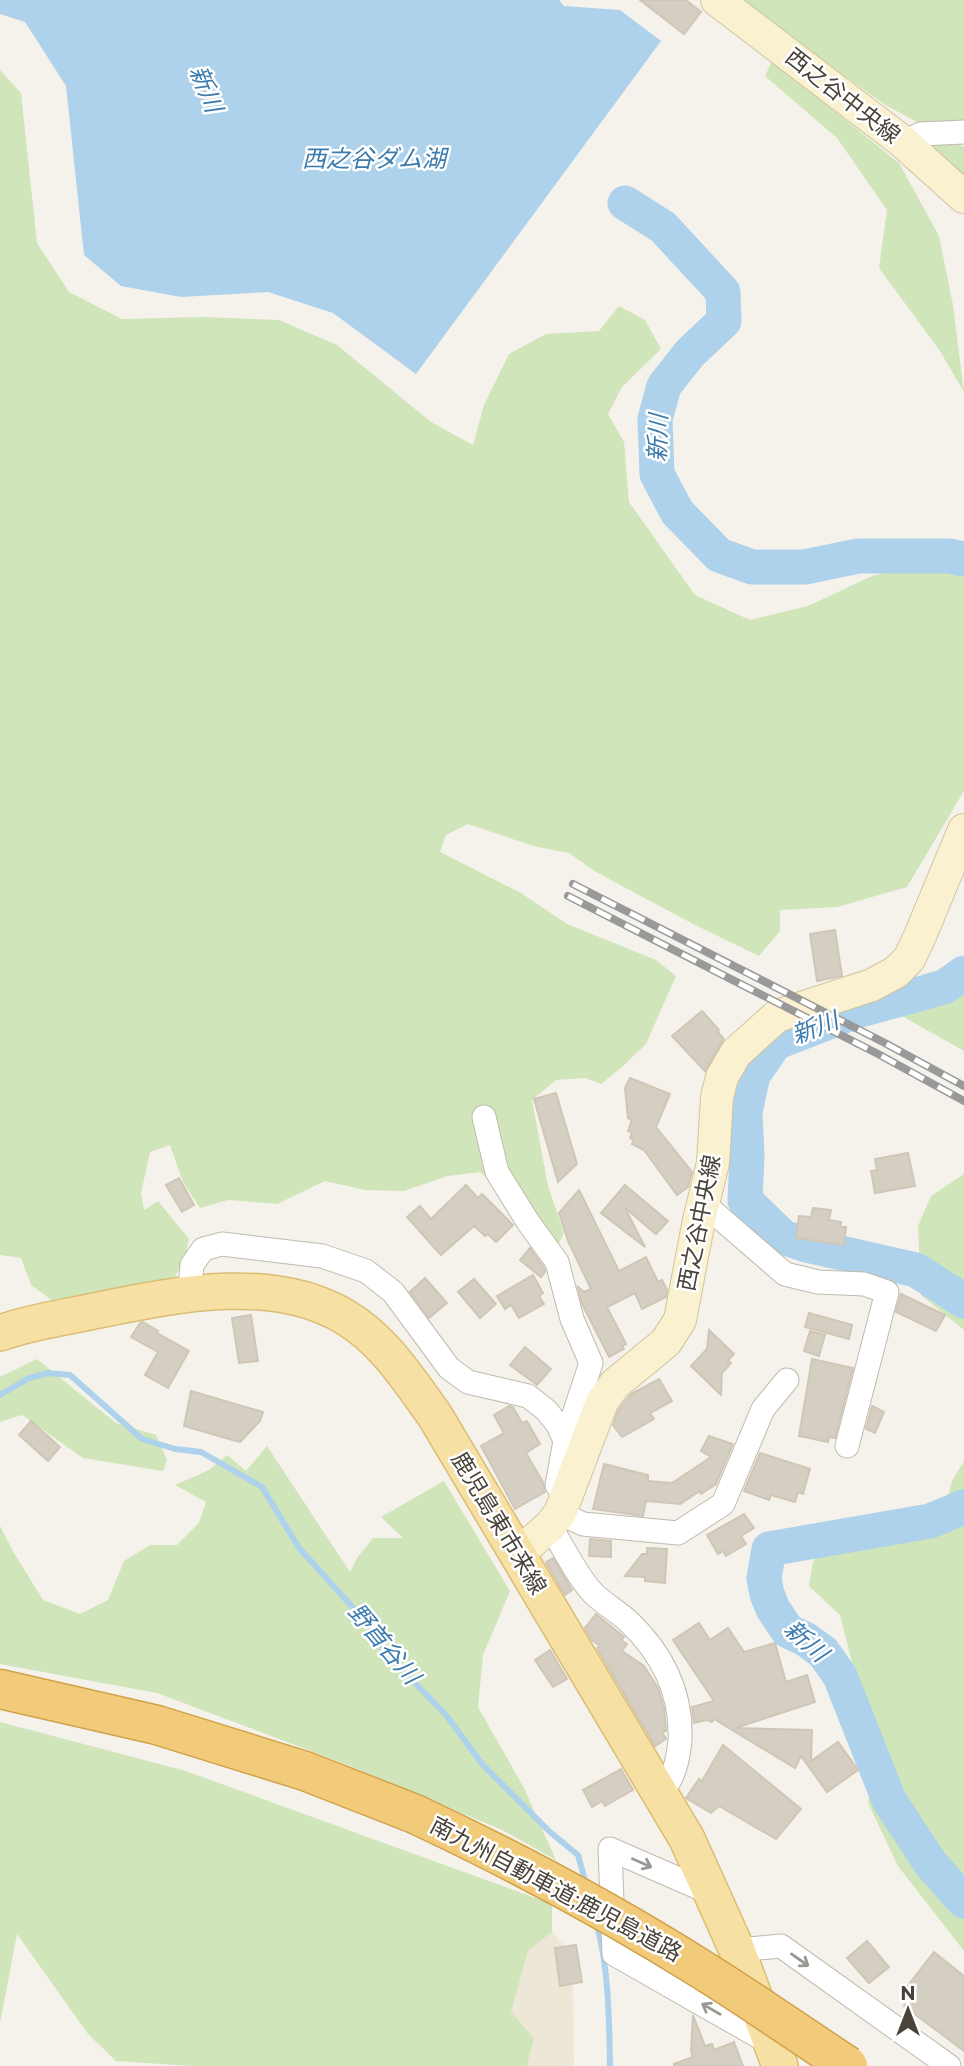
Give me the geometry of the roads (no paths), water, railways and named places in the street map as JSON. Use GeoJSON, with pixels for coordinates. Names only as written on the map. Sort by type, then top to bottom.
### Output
{"type":"FeatureCollection","features":[{"type":"Feature","properties":{"kind":"highway","name":"南九州自動車道;鹿児島道路"},"geometry":{"type":"LineString","coordinates":[[9,1691],[157,1725],[305,1771],[415,1814],[486,1847],[576,1895],[700,1968],[848,2066]]}},
{"type":"Feature","properties":{"kind":"main road","name":"鹿児島東市来線"},"geometry":{"type":"LineString","coordinates":[[0,1333],[20,1326],[126,1305],[235,1292],[273,1293],[313,1301],[346,1318],[376,1341],[435,1416],[687,1839],[737,1950],[775,2054]]}},
{"type":"Feature","properties":{"kind":"street","name":"西之谷中央線"},"geometry":{"type":"LineString","coordinates":[[717,0],[903,142],[964,197]]}},
{"type":"Feature","properties":{"kind":"street"},"geometry":{"type":"LineString","coordinates":[[903,142],[921,134],[964,132]]}},
{"type":"Feature","properties":{"kind":"street","name":"西之谷中央線"},"geometry":{"type":"LineString","coordinates":[[517,1555],[559,1512],[602,1402],[615,1384],[666,1342],[680,1320],[713,1163],[717,1097],[722,1077],[736,1053],[777,1016],[872,985],[896,972],[909,958],[920,936],[964,830]]}},
{"type":"Feature","properties":{"kind":"street"},"geometry":{"type":"LineString","coordinates":[[484,1117],[497,1172],[557,1262],[572,1319],[591,1363],[565,1441],[557,1485],[559,1512],[592,1593],[628,1621],[660,1658],[676,1691],[681,1721],[679,1752],[672,1780],[660,1794]]}},
{"type":"Feature","properties":{"kind":"street"},"geometry":{"type":"LineString","coordinates":[[704,1204],[785,1274],[818,1282],[864,1284],[887,1292],[847,1446]]}},
{"type":"Feature","properties":{"kind":"street"},"geometry":{"type":"LineString","coordinates":[[189,1296],[192,1265],[203,1249],[222,1244],[322,1256],[366,1271],[393,1292],[449,1368],[468,1382],[528,1396],[547,1410],[565,1441]]}},
{"type":"Feature","properties":{"kind":"street"},"geometry":{"type":"LineString","coordinates":[[559,1512],[583,1524],[678,1533],[723,1504],[763,1409],[787,1380]]}},
{"type":"Feature","properties":{"kind":"street"},"geometry":{"type":"LineString","coordinates":[[713,1894],[610,1849],[614,1954],[775,2054]]}},
{"type":"Feature","properties":{"kind":"street"},"geometry":{"type":"LineString","coordinates":[[737,1950],[781,1946],[949,2066]]}},
{"type":"Feature","properties":{"kind":"water","name":"西之谷ダム湖"},"geometry":{"type":"Polygon","coordinates":[[[0,0],[559,0],[564,6],[620,10],[661,41],[416,374],[333,313],[268,292],[181,297],[121,286],[84,255],[66,86],[25,22],[0,14],[0,0]]]}},
{"type":"Feature","properties":{"kind":"waterway","name":"新川"},"geometry":{"type":"LineString","coordinates":[[625,203],[663,227],[723,292],[724,321],[690,353],[664,386],[655,419],[657,474],[677,512],[719,555],[752,567],[805,567],[858,556],[949,556],[964,559]]}},
{"type":"Feature","properties":{"kind":"waterway","name":"新川"},"geometry":{"type":"LineString","coordinates":[[964,973],[944,987],[857,1011],[775,1043],[753,1075],[745,1112],[745,1200],[783,1237],[806,1245],[916,1270],[964,1301]]}},
{"type":"Feature","properties":{"kind":"waterway","name":"野首谷川"},"geometry":{"type":"LineString","coordinates":[[0,1395],[29,1378],[48,1373],[70,1375],[142,1439],[175,1449],[201,1452],[262,1487],[299,1548],[367,1623],[386,1653],[446,1715],[483,1765],[550,1832],[578,1855],[586,1884]]}},
{"type":"Feature","properties":{"kind":"waterway","name":"新川"},"geometry":{"type":"LineString","coordinates":[[964,1507],[930,1521],[769,1549],[764,1578],[773,1609],[788,1631],[823,1652],[840,1676],[889,1800],[931,1864],[964,1901]]}},
{"type":"Feature","properties":{"kind":"waterway","name":"野首谷川"},"geometry":{"type":"LineString","coordinates":[[597,1925],[606,1977],[610,2066]]}},
{"type":"Feature","properties":{"kind":"railway"},"geometry":{"type":"LineString","coordinates":[[573,884],[964,1086]]}},
{"type":"Feature","properties":{"kind":"railway"},"geometry":{"type":"LineString","coordinates":[[568,896],[878,1054],[964,1101]]}}]}
